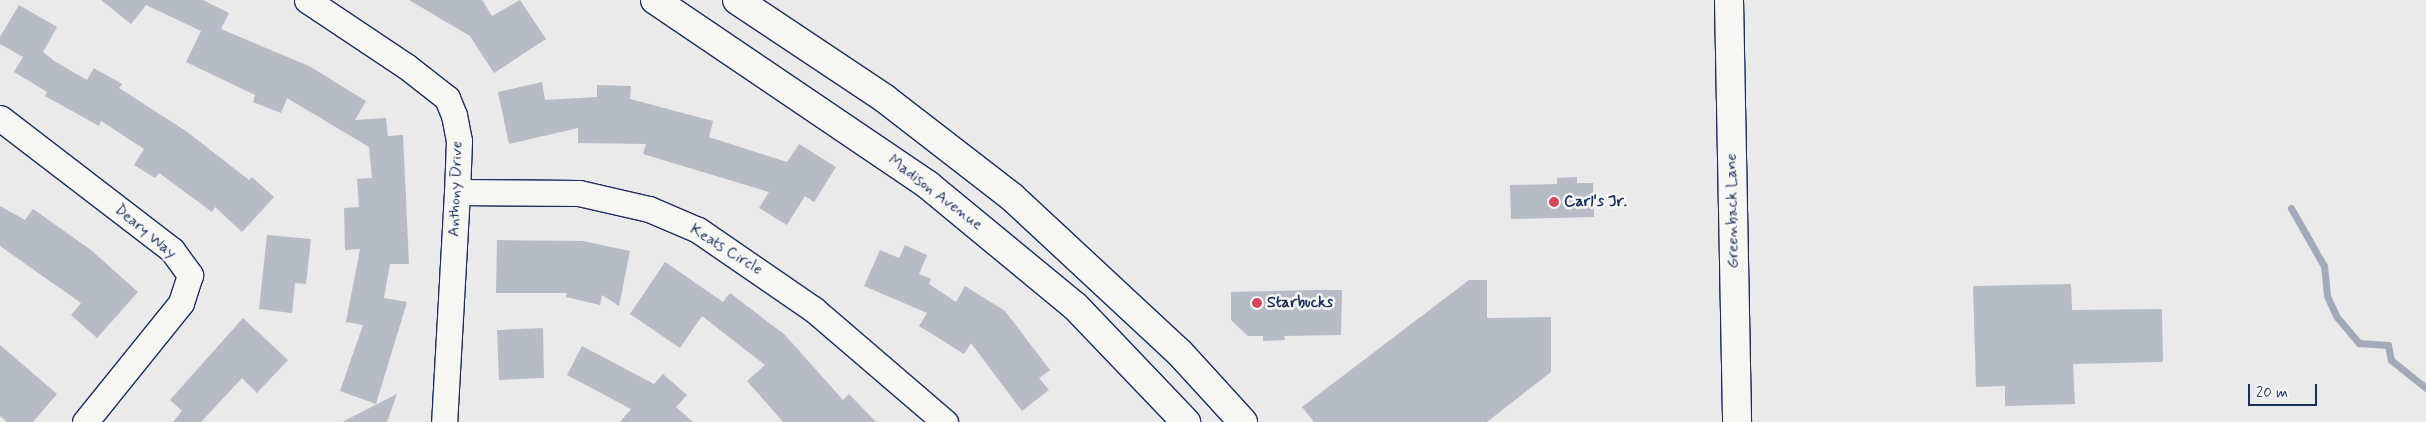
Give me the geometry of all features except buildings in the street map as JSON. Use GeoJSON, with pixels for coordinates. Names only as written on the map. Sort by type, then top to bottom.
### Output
{"type":"FeatureCollection","features":[{"type":"Feature","properties":{"kind":"main road","name":"Madison Avenue"},"geometry":{"type":"LineString","coordinates":[[655,0],[943,197],[1075,306],[1186,422]]}},
{"type":"Feature","properties":{"kind":"main road"},"geometry":{"type":"LineString","coordinates":[[737,0],[884,98],[1012,197],[1179,352],[1242,422]]}},
{"type":"Feature","properties":{"kind":"main road","name":"Greenback Lane"},"geometry":{"type":"LineString","coordinates":[[1729,0],[1737,422]]}},
{"type":"Feature","properties":{"kind":"street","name":"Anthony Drive"},"geometry":{"type":"LineString","coordinates":[[307,0],[447,98],[459,141],[444,422]]}},
{"type":"Feature","properties":{"kind":"street","name":"Deary Way"},"geometry":{"type":"LineString","coordinates":[[0,118],[172,250],[190,275],[181,303],[85,422]]}},
{"type":"Feature","properties":{"kind":"street","name":"Keats Circle"},"geometry":{"type":"LineString","coordinates":[[457,192],[579,193],[649,209],[698,230],[813,309],[945,422]]}},
{"type":"Feature","properties":{"kind":"waterway"},"geometry":{"type":"LineString","coordinates":[[2291,208],[2324,266],[2327,296],[2337,317],[2359,343],[2388,345],[2391,360],[2426,388]]}},
{"type":"Feature","properties":{"kind":"place","name":"Carl's Jr."},"geometry":{"type":"Point","coordinates":[1554,202]}},
{"type":"Feature","properties":{"kind":"place","name":"Starbucks"},"geometry":{"type":"Point","coordinates":[1257,303]}}]}
